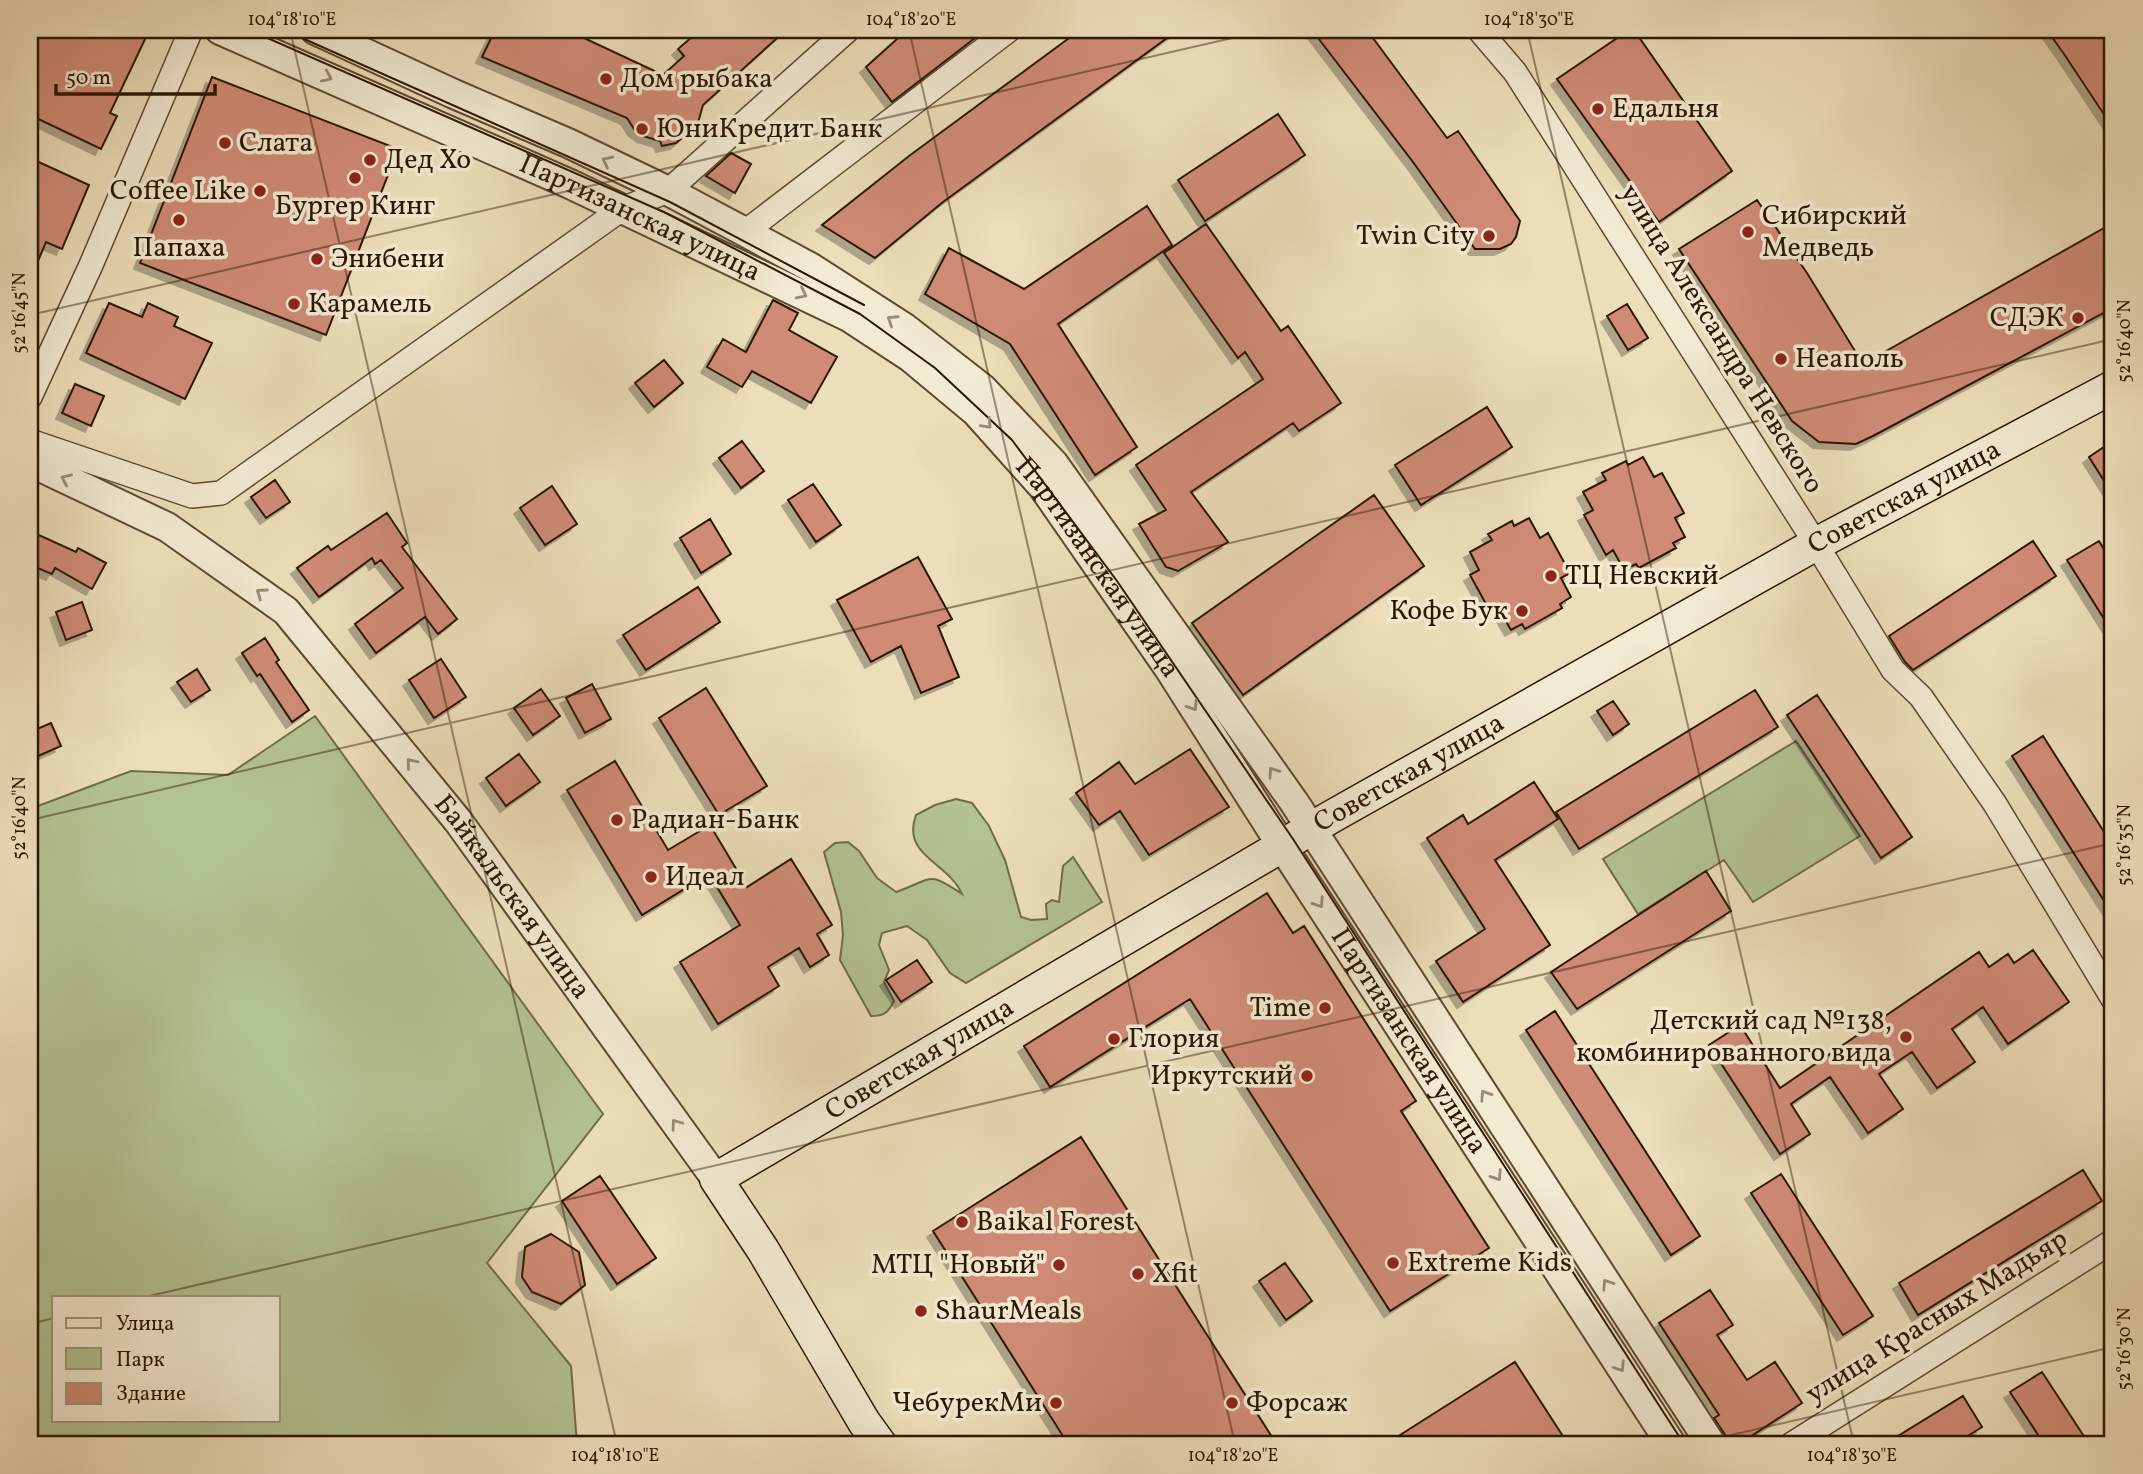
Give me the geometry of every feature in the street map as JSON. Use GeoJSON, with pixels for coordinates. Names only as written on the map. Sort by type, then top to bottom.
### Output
{"type":"FeatureCollection","features":[{"type":"Feature","properties":{"kind":"main road","name":"Советская улица"},"geometry":{"type":"LineString","coordinates":[[716,1180],[1311,828],[1816,544],[2113,387]]}},
{"type":"Feature","properties":{"kind":"main road","name":"Байкальская улица"},"geometry":{"type":"LineString","coordinates":[[716,1180],[763,1250],[864,1422],[880,1444]]}},
{"type":"Feature","properties":{"kind":"street"},"geometry":{"type":"LineString","coordinates":[[30,397],[92,265],[191,30]]}},
{"type":"Feature","properties":{"kind":"street","name":"Партизанская улица"},"geometry":{"type":"LineString","coordinates":[[220,30],[622,209],[849,317],[910,357],[976,412],[1043,486],[1168,667],[1671,1444]]}},
{"type":"Feature","properties":{"kind":"street","name":"Партизанская улица"},"geometry":{"type":"LineString","coordinates":[[315,30],[568,143],[745,232],[810,267],[905,328],[982,388],[1054,464],[1311,828],[1711,1444]]}},
{"type":"Feature","properties":{"kind":"street"},"geometry":{"type":"LineString","coordinates":[[30,441],[192,496],[221,492],[622,209],[668,191],[848,30]]}},
{"type":"Feature","properties":{"kind":"street"},"geometry":{"type":"LineString","coordinates":[[745,232],[1009,30]]}},
{"type":"Feature","properties":{"kind":"street","name":"улица Александра Невского"},"geometry":{"type":"LineString","coordinates":[[1479,30],[1515,72],[1816,544],[1893,670],[1921,697],[1995,804],[2113,999]]}},
{"type":"Feature","properties":{"kind":"street","name":"Байкальская улица"},"geometry":{"type":"LineString","coordinates":[[30,462],[167,527],[286,611],[458,821],[716,1180]]}},
{"type":"Feature","properties":{"kind":"street","name":"улица Красных Мадьяр"},"geometry":{"type":"LineString","coordinates":[[1793,1444],[2113,1241]]}},
{"type":"Feature","properties":{"kind":"green space"},"geometry":{"type":"Polygon","coordinates":[[[315,716],[603,1114],[487,1263],[571,1366],[577,1444],[30,1444],[30,809],[131,771],[228,775],[315,716]]]}},
{"type":"Feature","properties":{"kind":"green space"},"geometry":{"type":"Polygon","coordinates":[[[1796,741],[1860,836],[1753,902],[1724,860],[1638,914],[1603,859],[1796,741]]]}},
{"type":"Feature","properties":{"kind":"green space"},"geometry":{"type":"Polygon","coordinates":[[[956,799],[972,803],[989,826],[1005,860],[1021,917],[1031,920],[1047,919],[1046,904],[1052,900],[1059,902],[1063,866],[1073,857],[1102,902],[966,983],[950,973],[927,940],[907,926],[882,933],[879,945],[889,970],[884,982],[894,1001],[885,1013],[871,1016],[840,960],[843,935],[841,912],[824,852],[835,843],[848,842],[859,851],[877,878],[896,892],[935,879],[962,894],[947,874],[920,850],[913,829],[916,815],[935,805],[956,799]]]}},
{"type":"Feature","properties":{"kind":"building"},"geometry":{"type":"Polygon","coordinates":[[[30,30],[135,30],[147,35],[110,113],[117,116],[101,149],[30,115],[30,30]]]}},
{"type":"Feature","properties":{"kind":"building"},"geometry":{"type":"Polygon","coordinates":[[[495,30],[567,30],[663,75],[684,56],[678,49],[700,30],[786,30],[703,105],[698,123],[693,128],[676,143],[662,146],[660,141],[643,136],[634,129],[627,118],[482,57],[495,30]]]}},
{"type":"Feature","properties":{"kind":"building"},"geometry":{"type":"Polygon","coordinates":[[[907,30],[969,30],[975,38],[892,102],[866,67],[907,30]]]}},
{"type":"Feature","properties":{"kind":"building"},"geometry":{"type":"Polygon","coordinates":[[[1080,30],[1178,30],[943,202],[875,258],[822,225],[909,156],[1080,30]]]}},
{"type":"Feature","properties":{"kind":"building"},"geometry":{"type":"Polygon","coordinates":[[[1312,30],[1367,30],[1447,138],[1458,131],[1520,221],[1516,237],[1511,244],[1500,249],[1475,249],[1413,162],[1312,30]]]}},
{"type":"Feature","properties":{"kind":"building"},"geometry":{"type":"Polygon","coordinates":[[[1629,30],[1634,30],[1732,171],[1659,222],[1557,79],[1629,30]]]}},
{"type":"Feature","properties":{"kind":"building"},"geometry":{"type":"Polygon","coordinates":[[[2047,30],[2113,30],[2113,128],[2064,54],[2047,30]]]}},
{"type":"Feature","properties":{"kind":"building","name":"Карамель"},"geometry":{"type":"Polygon","coordinates":[[[212,77],[398,149],[326,335],[140,263],[212,77]]]}},
{"type":"Feature","properties":{"kind":"building"},"geometry":{"type":"Polygon","coordinates":[[[1278,114],[1305,155],[1205,221],[1178,180],[1278,114]]]}},
{"type":"Feature","properties":{"kind":"building"},"geometry":{"type":"Polygon","coordinates":[[[731,153],[751,164],[735,193],[706,176],[731,153]]]}},
{"type":"Feature","properties":{"kind":"building"},"geometry":{"type":"Polygon","coordinates":[[[30,158],[89,185],[62,249],[46,242],[30,280],[30,158]]]}},
{"type":"Feature","properties":{"kind":"building"},"geometry":{"type":"Polygon","coordinates":[[[1757,200],[1807,273],[1863,364],[2113,223],[2113,308],[1856,444],[1819,442],[1792,421],[1679,249],[1757,200]]]}},
{"type":"Feature","properties":{"kind":"building"},"geometry":{"type":"Polygon","coordinates":[[[1147,206],[1172,245],[1058,324],[1137,447],[1095,475],[1010,344],[925,294],[949,248],[1024,289],[1147,206]]]}},
{"type":"Feature","properties":{"kind":"building"},"geometry":{"type":"Polygon","coordinates":[[[1206,224],[1281,331],[1288,326],[1341,403],[1299,431],[1293,423],[1191,492],[1228,542],[1178,571],[1166,567],[1139,524],[1166,510],[1136,465],[1263,379],[1245,352],[1238,358],[1164,253],[1206,224]]]}},
{"type":"Feature","properties":{"kind":"building"},"geometry":{"type":"Polygon","coordinates":[[[773,300],[798,313],[789,330],[837,357],[811,403],[752,371],[742,387],[707,367],[723,339],[746,352],[773,300]]]}},
{"type":"Feature","properties":{"kind":"building"},"geometry":{"type":"Polygon","coordinates":[[[109,303],[142,317],[148,303],[178,317],[174,326],[212,343],[185,399],[86,353],[109,303]]]}},
{"type":"Feature","properties":{"kind":"building"},"geometry":{"type":"Polygon","coordinates":[[[1627,304],[1648,338],[1628,350],[1607,316],[1627,304]]]}},
{"type":"Feature","properties":{"kind":"building"},"geometry":{"type":"Polygon","coordinates":[[[664,360],[683,383],[654,407],[635,383],[664,360]]]}},
{"type":"Feature","properties":{"kind":"building"},"geometry":{"type":"Polygon","coordinates":[[[75,384],[104,396],[91,426],[62,413],[75,384]]]}},
{"type":"Feature","properties":{"kind":"building"},"geometry":{"type":"Polygon","coordinates":[[[1487,407],[1512,447],[1421,505],[1395,465],[1487,407]]]}},
{"type":"Feature","properties":{"kind":"building"},"geometry":{"type":"Polygon","coordinates":[[[742,441],[764,471],[741,488],[719,458],[742,441]]]}},
{"type":"Feature","properties":{"kind":"building"},"geometry":{"type":"Polygon","coordinates":[[[2104,447],[2113,461],[2113,495],[2089,457],[2104,447]]]}},
{"type":"Feature","properties":{"kind":"building"},"geometry":{"type":"Polygon","coordinates":[[[1643,457],[1654,477],[1662,473],[1684,513],[1675,518],[1685,537],[1673,543],[1676,548],[1639,568],[1636,564],[1624,570],[1613,550],[1606,555],[1584,515],[1593,510],[1583,492],[1606,480],[1602,473],[1626,461],[1628,465],[1643,457]]]}},
{"type":"Feature","properties":{"kind":"building"},"geometry":{"type":"Polygon","coordinates":[[[275,480],[290,502],[266,518],[251,497],[275,480]]]}},
{"type":"Feature","properties":{"kind":"building"},"geometry":{"type":"Polygon","coordinates":[[[813,484],[841,525],[816,542],[788,500],[813,484]]]}},
{"type":"Feature","properties":{"kind":"building"},"geometry":{"type":"Polygon","coordinates":[[[552,486],[577,524],[545,545],[520,508],[552,486]]]}},
{"type":"Feature","properties":{"kind":"building"},"geometry":{"type":"Polygon","coordinates":[[[1374,495],[1424,566],[1243,695],[1192,623],[1374,495]]]}},
{"type":"Feature","properties":{"kind":"building"},"geometry":{"type":"Polygon","coordinates":[[[387,513],[407,543],[402,547],[457,619],[438,634],[425,617],[376,653],[355,624],[403,588],[381,560],[375,564],[372,558],[319,597],[297,568],[328,546],[331,550],[387,513]]]}},
{"type":"Feature","properties":{"kind":"building"},"geometry":{"type":"Polygon","coordinates":[[[1529,518],[1540,538],[1548,533],[1570,573],[1561,578],[1571,597],[1560,604],[1562,608],[1525,629],[1522,624],[1511,630],[1500,611],[1492,615],[1470,575],[1479,570],[1470,552],[1492,540],[1488,534],[1512,521],[1514,526],[1529,518]]]}},
{"type":"Feature","properties":{"kind":"building"},"geometry":{"type":"Polygon","coordinates":[[[710,519],[731,554],[701,573],[680,538],[710,519]]]}},
{"type":"Feature","properties":{"kind":"building"},"geometry":{"type":"Polygon","coordinates":[[[30,531],[76,552],[78,548],[106,563],[92,589],[55,568],[52,574],[30,565],[30,531]]]}},
{"type":"Feature","properties":{"kind":"building"},"geometry":{"type":"Polygon","coordinates":[[[2033,541],[2056,576],[1913,670],[1889,636],[2033,541]]]}},
{"type":"Feature","properties":{"kind":"building"},"geometry":{"type":"Polygon","coordinates":[[[2099,541],[2113,564],[2113,633],[2067,560],[2099,541]]]}},
{"type":"Feature","properties":{"kind":"building"},"geometry":{"type":"Polygon","coordinates":[[[918,557],[952,619],[938,626],[959,677],[921,693],[901,646],[871,662],[837,600],[918,557]]]}},
{"type":"Feature","properties":{"kind":"building"},"geometry":{"type":"Polygon","coordinates":[[[698,587],[720,622],[646,670],[623,635],[698,587]]]}},
{"type":"Feature","properties":{"kind":"building"},"geometry":{"type":"Polygon","coordinates":[[[82,602],[92,630],[66,640],[56,612],[82,602]]]}},
{"type":"Feature","properties":{"kind":"building"},"geometry":{"type":"Polygon","coordinates":[[[265,638],[279,660],[276,662],[309,710],[292,722],[260,674],[257,676],[242,653],[265,638]]]}},
{"type":"Feature","properties":{"kind":"building"},"geometry":{"type":"Polygon","coordinates":[[[441,659],[466,697],[434,718],[409,680],[441,659]]]}},
{"type":"Feature","properties":{"kind":"building"},"geometry":{"type":"Polygon","coordinates":[[[197,669],[210,690],[191,702],[177,682],[197,669]]]}},
{"type":"Feature","properties":{"kind":"building"},"geometry":{"type":"Polygon","coordinates":[[[592,684],[611,719],[585,733],[566,698],[592,684]]]}},
{"type":"Feature","properties":{"kind":"building"},"geometry":{"type":"Polygon","coordinates":[[[706,688],[767,786],[719,815],[659,718],[706,688]]]}},
{"type":"Feature","properties":{"kind":"building"},"geometry":{"type":"Polygon","coordinates":[[[541,689],[560,716],[533,735],[514,708],[541,689]]]}},
{"type":"Feature","properties":{"kind":"building"},"geometry":{"type":"Polygon","coordinates":[[[1755,690],[1778,727],[1579,849],[1556,812],[1755,690]]]}},
{"type":"Feature","properties":{"kind":"building"},"geometry":{"type":"Polygon","coordinates":[[[1817,695],[1912,837],[1881,858],[1787,715],[1817,695]]]}},
{"type":"Feature","properties":{"kind":"building"},"geometry":{"type":"Polygon","coordinates":[[[1613,701],[1629,724],[1613,735],[1597,711],[1613,701]]]}},
{"type":"Feature","properties":{"kind":"building"},"geometry":{"type":"Polygon","coordinates":[[[51,723],[61,746],[36,757],[30,742],[30,732],[51,723]]]}},
{"type":"Feature","properties":{"kind":"building"},"geometry":{"type":"Polygon","coordinates":[[[2043,736],[2113,846],[2113,915],[2012,756],[2043,736]]]}},
{"type":"Feature","properties":{"kind":"building"},"geometry":{"type":"Polygon","coordinates":[[[1190,749],[1229,807],[1149,855],[1120,811],[1099,825],[1076,793],[1119,762],[1135,784],[1190,749]]]}},
{"type":"Feature","properties":{"kind":"building"},"geometry":{"type":"Polygon","coordinates":[[[519,754],[540,782],[506,806],[486,778],[519,754]]]}},
{"type":"Feature","properties":{"kind":"building"},"geometry":{"type":"Polygon","coordinates":[[[615,761],[668,850],[710,825],[747,887],[791,859],[832,925],[817,934],[829,955],[810,967],[799,948],[768,967],[779,986],[718,1024],[680,962],[740,925],[709,874],[642,915],[567,790],[615,761]]]}},
{"type":"Feature","properties":{"kind":"building"},"geometry":{"type":"Polygon","coordinates":[[[1534,782],[1558,819],[1495,860],[1550,945],[1463,1002],[1436,961],[1485,929],[1427,838],[1463,815],[1468,824],[1534,782]]]}},
{"type":"Feature","properties":{"kind":"building"},"geometry":{"type":"Polygon","coordinates":[[[1706,871],[1731,911],[1577,1009],[1551,972],[1706,871]]]}},
{"type":"Feature","properties":{"kind":"building"},"geometry":{"type":"Polygon","coordinates":[[[1267,893],[1293,933],[1304,926],[1416,1101],[1401,1111],[1489,1248],[1390,1311],[1190,999],[1050,1087],[1024,1046],[1267,893]]]}},
{"type":"Feature","properties":{"kind":"building","name":"Детский сад №138, комбинированного вида"},"geometry":{"type":"Polygon","coordinates":[[[2033,950],[2069,1002],[2008,1044],[1983,1007],[1952,1029],[1975,1062],[1937,1088],[1912,1052],[1879,1074],[1903,1109],[1868,1133],[1830,1077],[1791,1104],[1810,1134],[1780,1154],[1709,1045],[1740,1025],[1780,1088],[1979,952],[1989,967],[2008,954],[2014,963],[2033,950]]]}},
{"type":"Feature","properties":{"kind":"building"},"geometry":{"type":"Polygon","coordinates":[[[917,960],[932,982],[901,1002],[886,980],[917,960]]]}},
{"type":"Feature","properties":{"kind":"building"},"geometry":{"type":"Polygon","coordinates":[[[1555,1011],[1700,1236],[1671,1255],[1526,1030],[1555,1011]]]}},
{"type":"Feature","properties":{"kind":"building","name":"МТЦ \"Новый\""},"geometry":{"type":"Polygon","coordinates":[[[1081,1137],[1272,1437],[1260,1444],[1068,1444],[933,1231],[1081,1137]]]}},
{"type":"Feature","properties":{"kind":"building"},"geometry":{"type":"Polygon","coordinates":[[[2083,1170],[2102,1201],[1918,1315],[1899,1283],[2083,1170]]]}},
{"type":"Feature","properties":{"kind":"building"},"geometry":{"type":"Polygon","coordinates":[[[1781,1174],[1873,1316],[1843,1335],[1751,1193],[1781,1174]]]}},
{"type":"Feature","properties":{"kind":"building"},"geometry":{"type":"Polygon","coordinates":[[[600,1176],[656,1258],[617,1284],[562,1201],[600,1176]]]}},
{"type":"Feature","properties":{"kind":"building"},"geometry":{"type":"Polygon","coordinates":[[[551,1234],[579,1252],[585,1285],[561,1304],[532,1292],[522,1277],[525,1247],[551,1234]]]}},
{"type":"Feature","properties":{"kind":"building"},"geometry":{"type":"Polygon","coordinates":[[[1285,1263],[1312,1301],[1286,1320],[1259,1281],[1285,1263]]]}},
{"type":"Feature","properties":{"kind":"building"},"geometry":{"type":"Polygon","coordinates":[[[1710,1290],[1733,1325],[1717,1335],[1747,1380],[1775,1362],[1802,1403],[1739,1444],[1731,1444],[1714,1418],[1719,1415],[1659,1323],[1710,1290]]]}},
{"type":"Feature","properties":{"kind":"building"},"geometry":{"type":"Polygon","coordinates":[[[1515,1362],[1568,1444],[1386,1444],[1463,1395],[1515,1362]]]}},
{"type":"Feature","properties":{"kind":"building"},"geometry":{"type":"Polygon","coordinates":[[[2042,1372],[2089,1444],[2044,1444],[2010,1392],[2042,1372]]]}},
{"type":"Feature","properties":{"kind":"building"},"geometry":{"type":"Polygon","coordinates":[[[1963,1396],[1982,1427],[1955,1444],[1885,1444],[1963,1396]]]}},
{"type":"Feature","properties":{"kind":"tram line"},"geometry":{"type":"LineString","coordinates":[[249,30],[666,213],[860,314],[935,368],[1012,440],[1117,581],[1293,839],[1684,1444]]}},
{"type":"Feature","properties":{"kind":"tram line"},"geometry":{"type":"LineString","coordinates":[[284,30],[670,202],[864,305]]}},
{"type":"Feature","properties":{"kind":"place","name":"Дом рыбака"},"geometry":{"type":"Point","coordinates":[606,79]}},
{"type":"Feature","properties":{"kind":"place","name":"Едальня"},"geometry":{"type":"Point","coordinates":[1598,109]}},
{"type":"Feature","properties":{"kind":"place","name":"ЮниКредит Банк"},"geometry":{"type":"Point","coordinates":[642,129]}},
{"type":"Feature","properties":{"kind":"place","name":"Слата"},"geometry":{"type":"Point","coordinates":[225,143]}},
{"type":"Feature","properties":{"kind":"place","name":"Дед Хо"},"geometry":{"type":"Point","coordinates":[370,160]}},
{"type":"Feature","properties":{"kind":"place","name":"Бургер Кинг"},"geometry":{"type":"Point","coordinates":[355,178]}},
{"type":"Feature","properties":{"kind":"place","name":"Coffee Like"},"geometry":{"type":"Point","coordinates":[260,191]}},
{"type":"Feature","properties":{"kind":"place","name":"Папаха"},"geometry":{"type":"Point","coordinates":[179,220]}},
{"type":"Feature","properties":{"kind":"place","name":"Сибирский Медведь"},"geometry":{"type":"Point","coordinates":[1748,232]}},
{"type":"Feature","properties":{"kind":"place","name":"Twin Сity"},"geometry":{"type":"Point","coordinates":[1489,236]}},
{"type":"Feature","properties":{"kind":"place","name":"Энибени"},"geometry":{"type":"Point","coordinates":[317,259]}},
{"type":"Feature","properties":{"kind":"place","name":"Карамель"},"geometry":{"type":"Point","coordinates":[294,304]}},
{"type":"Feature","properties":{"kind":"place","name":"СДЭК"},"geometry":{"type":"Point","coordinates":[2078,318]}},
{"type":"Feature","properties":{"kind":"place","name":"Неаполь"},"geometry":{"type":"Point","coordinates":[1781,359]}},
{"type":"Feature","properties":{"kind":"place","name":"ТЦ Невский"},"geometry":{"type":"Point","coordinates":[1551,576]}},
{"type":"Feature","properties":{"kind":"place","name":"Кофе Бук"},"geometry":{"type":"Point","coordinates":[1522,611]}},
{"type":"Feature","properties":{"kind":"place","name":"Радиан-Банк"},"geometry":{"type":"Point","coordinates":[617,820]}},
{"type":"Feature","properties":{"kind":"place","name":"Идеал"},"geometry":{"type":"Point","coordinates":[651,877]}},
{"type":"Feature","properties":{"kind":"place","name":"Time"},"geometry":{"type":"Point","coordinates":[1325,1008]}},
{"type":"Feature","properties":{"kind":"place","name":"Детский сад №138, комбинированного вида"},"geometry":{"type":"Point","coordinates":[1906,1037]}},
{"type":"Feature","properties":{"kind":"place","name":"Глория"},"geometry":{"type":"Point","coordinates":[1114,1039]}},
{"type":"Feature","properties":{"kind":"place","name":"Иркутский"},"geometry":{"type":"Point","coordinates":[1307,1076]}},
{"type":"Feature","properties":{"kind":"place","name":"Baikal Forest"},"geometry":{"type":"Point","coordinates":[962,1222]}},
{"type":"Feature","properties":{"kind":"place","name":"Extreme Kids"},"geometry":{"type":"Point","coordinates":[1393,1263]}},
{"type":"Feature","properties":{"kind":"place","name":"МТЦ \"Новый\""},"geometry":{"type":"Point","coordinates":[1059,1265]}},
{"type":"Feature","properties":{"kind":"place","name":"Xfit"},"geometry":{"type":"Point","coordinates":[1138,1274]}},
{"type":"Feature","properties":{"kind":"place","name":"ShaurMeals"},"geometry":{"type":"Point","coordinates":[921,1311]}},
{"type":"Feature","properties":{"kind":"place","name":"ЧебурекМи"},"geometry":{"type":"Point","coordinates":[1056,1403]}},
{"type":"Feature","properties":{"kind":"place","name":"Форсаж"},"geometry":{"type":"Point","coordinates":[1232,1403]}}]}
